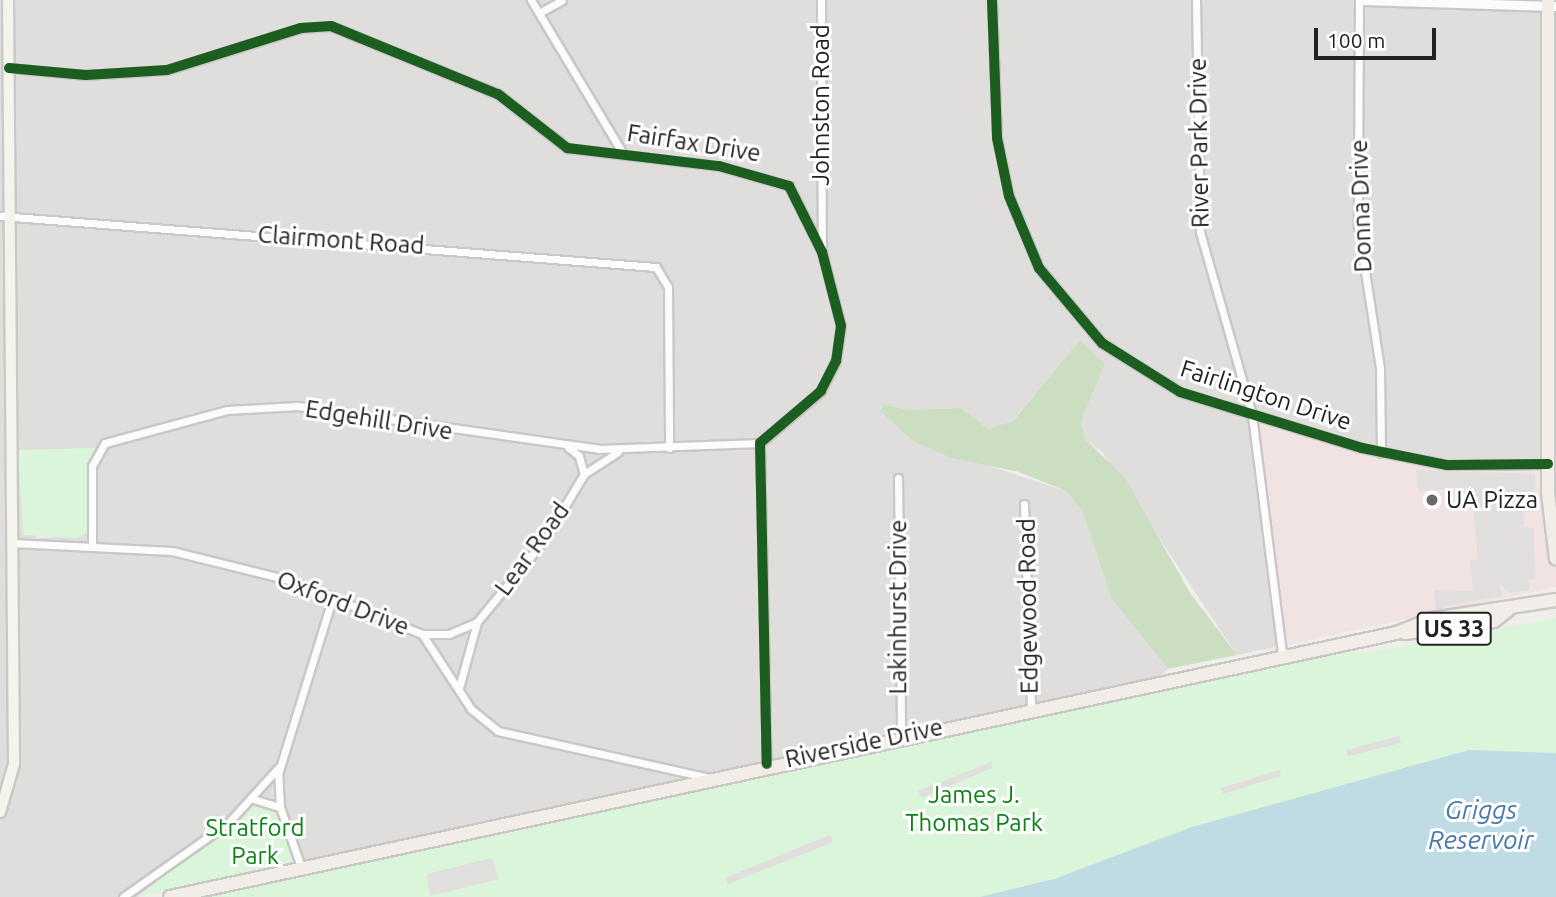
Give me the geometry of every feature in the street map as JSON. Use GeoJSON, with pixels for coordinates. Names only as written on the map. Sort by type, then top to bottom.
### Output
{"type":"FeatureCollection","features":[{"type":"Feature","properties":{"kind":"main road"},"geometry":{"type":"LineString","coordinates":[[0,812],[14,764],[13,543],[5,216],[8,0]]}},
{"type":"Feature","properties":{"kind":"main road"},"geometry":{"type":"LineString","coordinates":[[1551,4],[1548,464],[1556,559]]}},
{"type":"Feature","properties":{"kind":"main road","name":"Riverside Drive"},"geometry":{"type":"LineString","coordinates":[[170,897],[706,777],[1283,654],[1396,632],[1470,626],[1508,610],[1556,600]]}},
{"type":"Feature","properties":{"kind":"street"},"geometry":{"type":"LineString","coordinates":[[531,0],[622,152]]}},
{"type":"Feature","properties":{"kind":"street"},"geometry":{"type":"LineString","coordinates":[[539,13],[562,0]]}},
{"type":"Feature","properties":{"kind":"street","name":"Johnston Road"},"geometry":{"type":"LineString","coordinates":[[821,0],[822,252]]}},
{"type":"Feature","properties":{"kind":"street","name":"Fairlington Drive"},"geometry":{"type":"LineString","coordinates":[[992,0],[997,138],[1018,225],[1038,268],[1090,333],[1134,368],[1180,392],[1381,453],[1447,465],[1548,464]]}},
{"type":"Feature","properties":{"kind":"street","name":"River Park Drive"},"geometry":{"type":"LineString","coordinates":[[1196,0],[1200,232],[1252,415],[1283,654]]}},
{"type":"Feature","properties":{"kind":"street"},"geometry":{"type":"LineString","coordinates":[[1359,0],[1551,4]]}},
{"type":"Feature","properties":{"kind":"street","name":"Donna Drive"},"geometry":{"type":"LineString","coordinates":[[1359,0],[1358,226],[1379,355],[1381,453]]}},
{"type":"Feature","properties":{"kind":"street","name":"Fairfax Drive"},"geometry":{"type":"LineString","coordinates":[[9,68],[86,75],[167,70],[301,28],[331,26],[498,94],[567,148],[622,152],[778,178],[802,203],[822,252],[841,326],[836,361],[809,406],[760,443]]}},
{"type":"Feature","properties":{"kind":"street","name":"Clairmont Road"},"geometry":{"type":"LineString","coordinates":[[5,216],[585,258],[656,267],[668,287],[669,448]]}},
{"type":"Feature","properties":{"kind":"street","name":"Edgehill Drive"},"geometry":{"type":"LineString","coordinates":[[92,543],[92,466],[105,443],[227,410],[298,406],[567,447],[624,450],[760,443]]}},
{"type":"Feature","properties":{"kind":"street"},"geometry":{"type":"LineString","coordinates":[[760,443],[767,764]]}},
{"type":"Feature","properties":{"kind":"street"},"geometry":{"type":"LineString","coordinates":[[567,447],[579,456],[584,474]]}},
{"type":"Feature","properties":{"kind":"street","name":"Lear Road"},"geometry":{"type":"LineString","coordinates":[[459,689],[477,622],[545,539],[584,474],[624,450]]}},
{"type":"Feature","properties":{"kind":"street","name":"Lakinhurst Drive"},"geometry":{"type":"LineString","coordinates":[[898,478],[901,735]]}},
{"type":"Feature","properties":{"kind":"street","name":"Edgewood Road"},"geometry":{"type":"LineString","coordinates":[[1024,504],[1031,708]]}},
{"type":"Feature","properties":{"kind":"street","name":"Oxford Drive"},"geometry":{"type":"LineString","coordinates":[[13,543],[92,543],[208,559],[333,596],[422,634],[459,689],[498,732],[706,777]]}},
{"type":"Feature","properties":{"kind":"street"},"geometry":{"type":"LineString","coordinates":[[301,867],[280,807],[281,765],[333,596]]}},
{"type":"Feature","properties":{"kind":"street"},"geometry":{"type":"LineString","coordinates":[[422,634],[449,634],[477,622]]}},
{"type":"Feature","properties":{"kind":"street"},"geometry":{"type":"LineString","coordinates":[[124,897],[253,799],[281,765]]}},
{"type":"Feature","properties":{"kind":"street"},"geometry":{"type":"LineString","coordinates":[[253,799],[280,807]]}},
{"type":"Feature","properties":{"kind":"shaded area"},"geometry":{"type":"Polygon","coordinates":[[[0,0],[1556,0],[1556,361],[1548,362],[1548,464],[1281,646],[1237,655],[1103,453],[1085,439],[1081,421],[1105,364],[1080,341],[1012,421],[988,430],[961,408],[906,410],[885,404],[913,441],[1066,491],[1082,510],[1111,598],[1168,669],[1152,682],[301,867],[278,810],[254,803],[138,897],[0,897],[0,0]],[[94,448],[35,539],[87,533],[94,448]]]}},
{"type":"Feature","properties":{"kind":"shaded area"},"geometry":{"type":"Polygon","coordinates":[[[1556,361],[1556,587],[1281,646],[1252,415],[1415,462],[1548,464],[1547,362],[1556,361]]]}},
{"type":"Feature","properties":{"kind":"shaded area"},"geometry":{"type":"Polygon","coordinates":[[[1416,470],[1535,474],[1535,512],[1524,512],[1524,527],[1534,528],[1535,579],[1528,580],[1530,590],[1510,593],[1500,585],[1502,596],[1445,606],[1436,614],[1434,590],[1473,591],[1470,560],[1478,559],[1471,487],[1418,491],[1416,470]]]}},
{"type":"Feature","properties":{"kind":"shaded area"},"geometry":{"type":"Polygon","coordinates":[[[1399,736],[1401,743],[1348,756],[1346,750],[1399,736]]]}},
{"type":"Feature","properties":{"kind":"shaded area"},"geometry":{"type":"Polygon","coordinates":[[[991,762],[992,768],[922,798],[918,791],[991,762]]]}},
{"type":"Feature","properties":{"kind":"shaded area"},"geometry":{"type":"Polygon","coordinates":[[[1279,770],[1281,776],[1223,794],[1221,788],[1279,770]]]}},
{"type":"Feature","properties":{"kind":"shaded area"},"geometry":{"type":"Polygon","coordinates":[[[830,835],[833,842],[728,884],[725,878],[830,835]]]}},
{"type":"Feature","properties":{"kind":"shaded area"},"geometry":{"type":"Polygon","coordinates":[[[492,858],[499,879],[430,896],[427,874],[492,858]]]}},
{"type":"Feature","properties":{"kind":"green space"},"geometry":{"type":"Polygon","coordinates":[[[1080,340],[1105,364],[1081,421],[1085,439],[1125,478],[1190,593],[1237,655],[1168,669],[1111,598],[1082,510],[1066,491],[1019,472],[952,458],[913,441],[880,411],[884,404],[906,410],[961,408],[988,429],[1013,421],[1080,340]]]}},
{"type":"Feature","properties":{"kind":"green space"},"geometry":{"type":"Polygon","coordinates":[[[95,448],[87,533],[77,538],[23,535],[18,450],[95,448]]]}},
{"type":"Feature","properties":{"kind":"green space","name":"James J. Thomas Park"},"geometry":{"type":"Polygon","coordinates":[[[1556,618],[1556,753],[980,897],[170,897],[1315,648],[1367,653],[1556,618]]]}},
{"type":"Feature","properties":{"kind":"green space","name":"Stratford Park"},"geometry":{"type":"Polygon","coordinates":[[[254,803],[278,810],[292,855],[289,862],[138,897],[254,803]]]}},
{"type":"Feature","properties":{"kind":"water","name":"Griggs Reservoir"},"geometry":{"type":"Polygon","coordinates":[[[1469,750],[1556,753],[1556,897],[980,897],[1054,879],[1192,827],[1469,750]]]}},
{"type":"Feature","properties":{"kind":"cycle path"},"geometry":{"type":"LineString","coordinates":[[992,0],[997,138],[1009,196],[1039,268],[1102,343],[1180,392],[1362,448],[1447,465],[1548,464]]}},
{"type":"Feature","properties":{"kind":"cycle path"},"geometry":{"type":"LineString","coordinates":[[9,68],[86,75],[167,70],[301,28],[331,26],[498,94],[567,148],[719,166],[789,186],[822,252],[841,326],[836,361],[821,391],[760,443],[767,764]]}},
{"type":"Feature","properties":{"kind":"place","name":"UA Pizza"},"geometry":{"type":"Point","coordinates":[1432,500]}}]}
